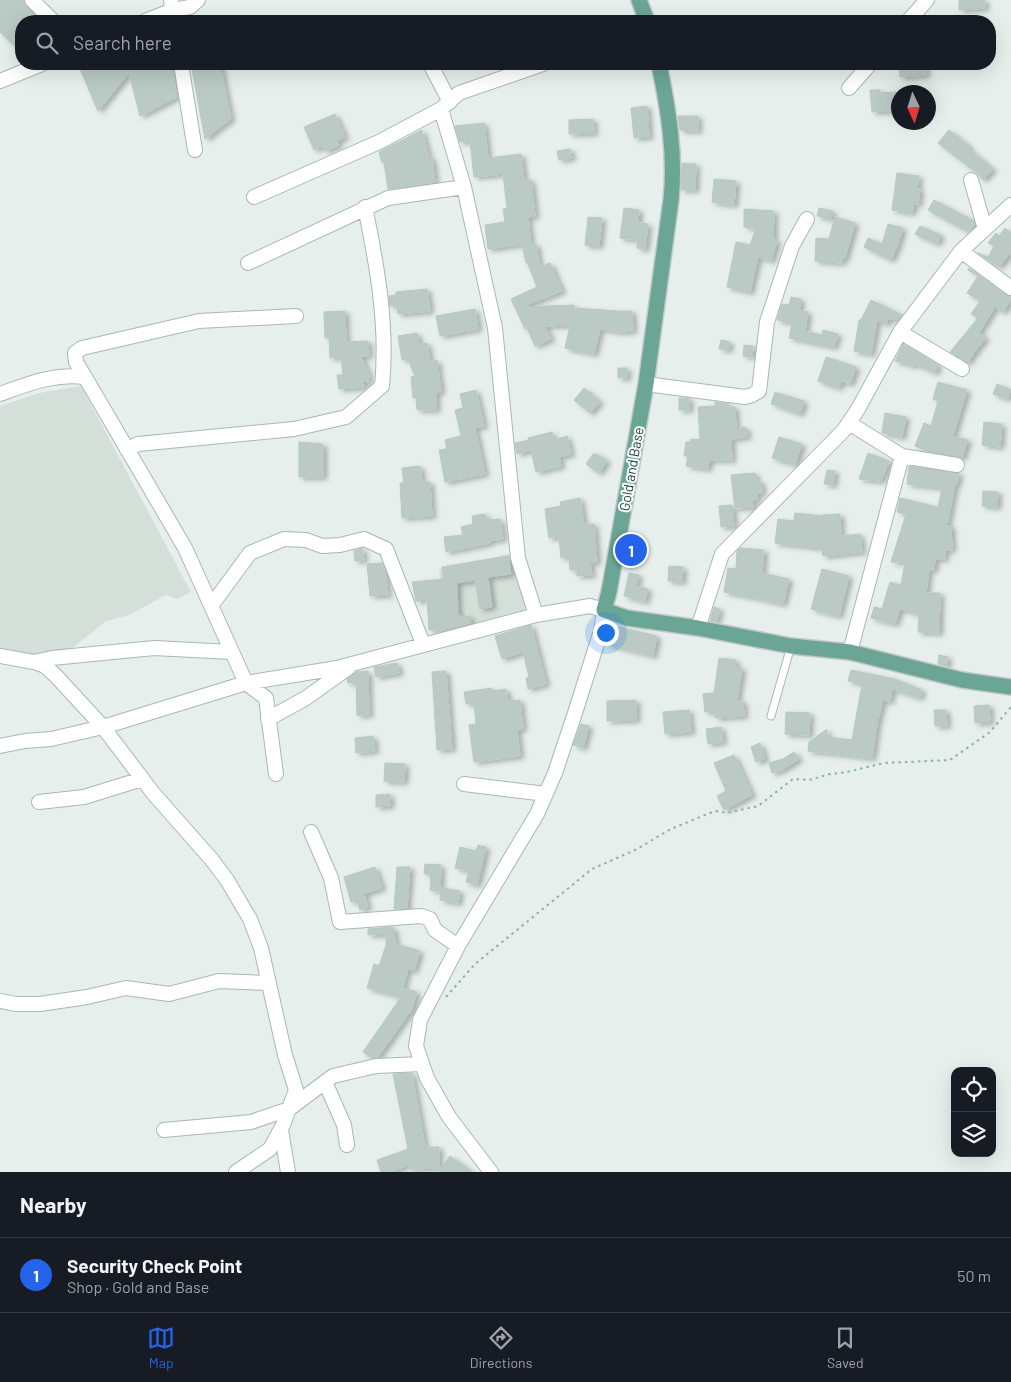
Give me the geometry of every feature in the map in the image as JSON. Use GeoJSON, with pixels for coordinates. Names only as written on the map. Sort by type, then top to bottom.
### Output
{"type":"FeatureCollection","features":[{"type":"Feature","properties":{"kind":"main road"},"geometry":{"type":"LineString","coordinates":[[639,0],[645,15]]}},
{"type":"Feature","properties":{"kind":"main road","name":"Gold and Base"},"geometry":{"type":"LineString","coordinates":[[604,610],[609,592],[646,384],[673,186],[670,135],[660,70]]}},
{"type":"Feature","properties":{"kind":"main road"},"geometry":{"type":"LineString","coordinates":[[604,610],[627,618],[698,628],[791,646],[850,652],[962,680],[1011,687]]}},
{"type":"Feature","properties":{"kind":"street"},"geometry":{"type":"LineString","coordinates":[[32,0],[47,15]]}},
{"type":"Feature","properties":{"kind":"street"},"geometry":{"type":"LineString","coordinates":[[160,15],[173,10],[190,7],[198,0]]}},
{"type":"Feature","properties":{"kind":"street"},"geometry":{"type":"LineString","coordinates":[[913,15],[927,0]]}},
{"type":"Feature","properties":{"kind":"street"},"geometry":{"type":"LineString","coordinates":[[0,81],[27,70]]}},
{"type":"Feature","properties":{"kind":"street"},"geometry":{"type":"LineString","coordinates":[[182,70],[195,150]]}},
{"type":"Feature","properties":{"kind":"street"},"geometry":{"type":"LineString","coordinates":[[432,70],[446,106],[495,328],[518,558],[536,615]]}},
{"type":"Feature","properties":{"kind":"street"},"geometry":{"type":"LineString","coordinates":[[254,197],[379,142],[446,106],[459,93],[526,70]]}},
{"type":"Feature","properties":{"kind":"street"},"geometry":{"type":"LineString","coordinates":[[849,88],[865,70]]}},
{"type":"Feature","properties":{"kind":"street"},"geometry":{"type":"LineString","coordinates":[[971,180],[986,229]]}},
{"type":"Feature","properties":{"kind":"street"},"geometry":{"type":"LineString","coordinates":[[248,263],[388,198],[464,187]]}},
{"type":"Feature","properties":{"kind":"street"},"geometry":{"type":"LineString","coordinates":[[698,628],[722,554],[823,452],[849,422],[900,332],[961,251],[1011,205]]}},
{"type":"Feature","properties":{"kind":"street"},"geometry":{"type":"LineString","coordinates":[[127,450],[138,444],[294,429],[346,417],[382,386],[385,356],[376,259],[365,208]]}},
{"type":"Feature","properties":{"kind":"street"},"geometry":{"type":"LineString","coordinates":[[646,384],[745,397],[760,391],[767,322],[792,246],[807,218]]}},
{"type":"Feature","properties":{"kind":"street"},"geometry":{"type":"LineString","coordinates":[[961,251],[1011,288]]}},
{"type":"Feature","properties":{"kind":"street"},"geometry":{"type":"LineString","coordinates":[[276,774],[266,698],[246,683],[185,548],[76,362],[75,353],[82,348],[199,320],[296,316]]}},
{"type":"Feature","properties":{"kind":"street"},"geometry":{"type":"LineString","coordinates":[[900,332],[962,369]]}},
{"type":"Feature","properties":{"kind":"street"},"geometry":{"type":"LineString","coordinates":[[0,394],[39,380],[74,376],[85,377]]}},
{"type":"Feature","properties":{"kind":"street"},"geometry":{"type":"LineString","coordinates":[[849,422],[902,456],[957,465]]}},
{"type":"Feature","properties":{"kind":"street"},"geometry":{"type":"LineString","coordinates":[[850,652],[902,456]]}},
{"type":"Feature","properties":{"kind":"street"},"geometry":{"type":"LineString","coordinates":[[211,606],[250,553],[284,539],[306,540],[322,546],[340,545],[364,539],[386,550],[423,644]]}},
{"type":"Feature","properties":{"kind":"street"},"geometry":{"type":"LineString","coordinates":[[0,746],[25,740],[50,739],[103,727],[246,683],[337,668],[536,615],[590,606],[604,610],[601,631],[555,773],[546,794],[537,814],[458,946],[420,1020],[416,1046],[427,1078],[449,1117],[491,1172]]}},
{"type":"Feature","properties":{"kind":"street"},"geometry":{"type":"LineString","coordinates":[[34,662],[52,658],[154,648],[232,652]]}},
{"type":"Feature","properties":{"kind":"street"},"geometry":{"type":"LineString","coordinates":[[0,656],[34,662],[45,666],[56,676],[103,727],[142,778],[212,860],[227,880],[250,919],[258,941],[285,1055],[296,1090],[281,1130],[270,1149],[236,1172]]}},
{"type":"Feature","properties":{"kind":"street"},"geometry":{"type":"LineString","coordinates":[[268,719],[306,698],[354,663]]}},
{"type":"Feature","properties":{"kind":"street"},"geometry":{"type":"LineString","coordinates":[[39,802],[84,797],[142,778]]}},
{"type":"Feature","properties":{"kind":"street"},"geometry":{"type":"LineString","coordinates":[[464,784],[546,794]]}},
{"type":"Feature","properties":{"kind":"street"},"geometry":{"type":"LineString","coordinates":[[311,832],[331,878],[340,922],[421,916],[430,919],[435,930],[458,946]]}},
{"type":"Feature","properties":{"kind":"street"},"geometry":{"type":"LineString","coordinates":[[0,1001],[16,1004],[40,1004],[87,997],[126,988],[169,994],[219,981],[268,983]]}},
{"type":"Feature","properties":{"kind":"street"},"geometry":{"type":"LineString","coordinates":[[164,1130],[251,1122],[289,1109],[333,1076],[376,1066],[422,1064]]}},
{"type":"Feature","properties":{"kind":"street"},"geometry":{"type":"LineString","coordinates":[[325,1082],[344,1125],[347,1145]]}},
{"type":"Feature","properties":{"kind":"street"},"geometry":{"type":"LineString","coordinates":[[281,1130],[288,1172]]}},
{"type":"Feature","properties":{"kind":"lane"},"geometry":{"type":"LineString","coordinates":[[771,716],[791,646]]}},
{"type":"Feature","properties":{"kind":"path"},"geometry":{"type":"LineString","coordinates":[[426,1008],[444,1000],[475,964],[592,868],[634,850],[671,829],[715,811],[727,813],[758,806],[793,779],[809,780],[884,763],[950,760],[990,732],[1011,707]]}},
{"type":"Feature","properties":{"kind":"shaded area"},"geometry":{"type":"Polygon","coordinates":[[[81,386],[191,592],[177,599],[166,595],[129,615],[106,621],[70,650],[23,655],[0,651],[0,406],[39,393],[81,386]]]}},
{"type":"Feature","properties":{"kind":"shaded area"},"geometry":{"type":"Polygon","coordinates":[[[509,554],[527,611],[446,631],[439,569],[509,554]]]}},
{"type":"Feature","properties":{"kind":"building"},"geometry":{"type":"Polygon","coordinates":[[[0,0],[23,0],[35,15],[15,15],[15,46],[0,32],[0,0]]]}},
{"type":"Feature","properties":{"kind":"building"},"geometry":{"type":"Polygon","coordinates":[[[959,0],[985,0],[985,8],[959,10],[959,0]]]}},
{"type":"Feature","properties":{"kind":"building"},"geometry":{"type":"Polygon","coordinates":[[[81,70],[172,70],[177,97],[140,116],[129,73],[98,111],[81,70]]]}},
{"type":"Feature","properties":{"kind":"building"},"geometry":{"type":"Polygon","coordinates":[[[192,70],[221,70],[231,119],[205,139],[192,70]]]}},
{"type":"Feature","properties":{"kind":"building"},"geometry":{"type":"Polygon","coordinates":[[[899,70],[926,70],[926,75],[900,77],[899,70]]]}},
{"type":"Feature","properties":{"kind":"building"},"geometry":{"type":"Polygon","coordinates":[[[870,90],[880,90],[880,93],[891,92],[891,111],[872,112],[870,90]]]}},
{"type":"Feature","properties":{"kind":"building"},"geometry":{"type":"Polygon","coordinates":[[[647,106],[649,137],[634,138],[631,108],[647,106]]]}},
{"type":"Feature","properties":{"kind":"building"},"geometry":{"type":"Polygon","coordinates":[[[335,114],[345,137],[337,141],[339,145],[326,151],[322,146],[314,150],[304,127],[335,114]]]}},
{"type":"Feature","properties":{"kind":"building"},"geometry":{"type":"Polygon","coordinates":[[[678,116],[698,116],[698,131],[680,130],[678,116]]]}},
{"type":"Feature","properties":{"kind":"building"},"geometry":{"type":"Polygon","coordinates":[[[593,119],[594,133],[569,134],[569,120],[593,119]]]}},
{"type":"Feature","properties":{"kind":"building"},"geometry":{"type":"Polygon","coordinates":[[[484,123],[488,158],[521,154],[524,180],[531,180],[535,216],[528,217],[531,245],[536,244],[540,267],[550,263],[562,291],[522,307],[574,305],[574,308],[632,311],[633,331],[620,332],[600,329],[594,354],[565,348],[570,325],[545,326],[551,339],[535,346],[511,299],[537,287],[526,263],[522,244],[488,249],[485,225],[505,222],[503,209],[507,208],[503,174],[474,177],[470,141],[460,142],[455,126],[484,123]]]}},
{"type":"Feature","properties":{"kind":"building"},"geometry":{"type":"Polygon","coordinates":[[[422,130],[429,158],[432,158],[435,182],[388,189],[384,162],[382,163],[379,152],[422,130]]]}},
{"type":"Feature","properties":{"kind":"building"},"geometry":{"type":"Polygon","coordinates":[[[949,130],[993,169],[983,180],[977,173],[938,143],[949,130]]]}},
{"type":"Feature","properties":{"kind":"building"},"geometry":{"type":"Polygon","coordinates":[[[570,149],[572,158],[559,160],[557,151],[570,149]]]}},
{"type":"Feature","properties":{"kind":"building"},"geometry":{"type":"Polygon","coordinates":[[[682,163],[696,164],[695,190],[681,190],[682,163]]]}},
{"type":"Feature","properties":{"kind":"building"},"geometry":{"type":"Polygon","coordinates":[[[897,173],[919,176],[917,189],[920,189],[918,205],[914,202],[912,213],[892,210],[897,173]]]}},
{"type":"Feature","properties":{"kind":"building"},"geometry":{"type":"Polygon","coordinates":[[[714,179],[736,181],[734,205],[712,202],[714,179]]]}},
{"type":"Feature","properties":{"kind":"building"},"geometry":{"type":"Polygon","coordinates":[[[934,200],[974,221],[971,230],[969,232],[928,210],[934,200]]]}},
{"type":"Feature","properties":{"kind":"building"},"geometry":{"type":"Polygon","coordinates":[[[624,208],[639,210],[638,223],[648,224],[645,249],[637,248],[638,240],[620,238],[624,208]]]}},
{"type":"Feature","properties":{"kind":"building"},"geometry":{"type":"Polygon","coordinates":[[[819,208],[833,211],[831,219],[817,216],[819,208]]]}},
{"type":"Feature","properties":{"kind":"building"},"geometry":{"type":"Polygon","coordinates":[[[744,209],[774,211],[773,239],[777,241],[771,261],[758,257],[750,292],[727,287],[736,242],[750,245],[756,228],[744,227],[744,209]]]}},
{"type":"Feature","properties":{"kind":"building"},"geometry":{"type":"Polygon","coordinates":[[[588,217],[602,218],[599,246],[585,245],[588,217]]]}},
{"type":"Feature","properties":{"kind":"building"},"geometry":{"type":"Polygon","coordinates":[[[835,217],[855,223],[845,258],[842,258],[842,263],[815,261],[816,238],[829,239],[835,217]]]}},
{"type":"Feature","properties":{"kind":"building"},"geometry":{"type":"Polygon","coordinates":[[[888,224],[903,228],[891,260],[864,247],[868,238],[882,244],[888,224]]]}},
{"type":"Feature","properties":{"kind":"building"},"geometry":{"type":"Polygon","coordinates":[[[920,226],[941,235],[937,244],[915,234],[920,226]]]}},
{"type":"Feature","properties":{"kind":"building"},"geometry":{"type":"Polygon","coordinates":[[[1005,228],[1011,233],[1011,252],[999,267],[978,253],[988,257],[994,246],[988,243],[996,233],[999,236],[1005,228]]]}},
{"type":"Feature","properties":{"kind":"building"},"geometry":{"type":"Polygon","coordinates":[[[969,268],[1011,297],[1011,299],[1003,312],[995,307],[979,333],[986,338],[968,363],[950,352],[978,318],[971,314],[980,301],[967,293],[978,276],[968,270],[969,268]]]}},
{"type":"Feature","properties":{"kind":"building"},"geometry":{"type":"Polygon","coordinates":[[[427,289],[430,311],[398,314],[397,305],[390,306],[389,296],[396,295],[396,292],[427,289]]]}},
{"type":"Feature","properties":{"kind":"building"},"geometry":{"type":"Polygon","coordinates":[[[791,297],[801,299],[799,310],[808,312],[805,331],[822,335],[823,330],[838,334],[834,347],[789,338],[792,323],[777,320],[782,304],[789,305],[791,297]]]}},
{"type":"Feature","properties":{"kind":"building"},"geometry":{"type":"Polygon","coordinates":[[[871,300],[902,315],[898,319],[888,319],[886,324],[877,320],[871,354],[854,351],[859,320],[861,320],[871,300]]]}},
{"type":"Feature","properties":{"kind":"building"},"geometry":{"type":"Polygon","coordinates":[[[475,309],[478,329],[440,336],[436,316],[475,309]]]}},
{"type":"Feature","properties":{"kind":"building"},"geometry":{"type":"Polygon","coordinates":[[[345,311],[346,342],[368,341],[369,356],[361,356],[369,375],[368,382],[363,381],[364,387],[339,389],[337,375],[343,375],[341,357],[330,358],[329,338],[325,338],[324,312],[345,311]]]}},
{"type":"Feature","properties":{"kind":"building"},"geometry":{"type":"Polygon","coordinates":[[[417,333],[419,344],[427,343],[430,362],[437,360],[441,392],[436,393],[436,410],[417,410],[416,397],[413,398],[411,377],[415,376],[408,359],[402,360],[398,336],[417,333]]]}},
{"type":"Feature","properties":{"kind":"building"},"geometry":{"type":"Polygon","coordinates":[[[721,340],[730,342],[728,350],[719,349],[721,340]]]}},
{"type":"Feature","properties":{"kind":"building"},"geometry":{"type":"Polygon","coordinates":[[[903,344],[938,365],[935,373],[915,364],[914,366],[895,361],[903,344]]]}},
{"type":"Feature","properties":{"kind":"building"},"geometry":{"type":"Polygon","coordinates":[[[744,345],[753,346],[752,357],[743,356],[744,345]]]}},
{"type":"Feature","properties":{"kind":"building"},"geometry":{"type":"Polygon","coordinates":[[[826,357],[856,367],[850,384],[841,381],[839,388],[818,381],[826,357]]]}},
{"type":"Feature","properties":{"kind":"building"},"geometry":{"type":"Polygon","coordinates":[[[618,368],[627,368],[627,378],[618,378],[618,368]]]}},
{"type":"Feature","properties":{"kind":"building"},"geometry":{"type":"Polygon","coordinates":[[[938,382],[967,390],[953,436],[968,440],[962,458],[930,452],[915,446],[924,423],[931,426],[938,401],[933,399],[938,382]]]}},
{"type":"Feature","properties":{"kind":"building"},"geometry":{"type":"Polygon","coordinates":[[[997,384],[1011,390],[1007,399],[993,394],[997,384]]]}},
{"type":"Feature","properties":{"kind":"building"},"geometry":{"type":"Polygon","coordinates":[[[584,388],[600,402],[590,413],[574,400],[584,388]]]}},
{"type":"Feature","properties":{"kind":"building"},"geometry":{"type":"Polygon","coordinates":[[[476,390],[484,426],[475,428],[485,474],[445,482],[439,450],[447,449],[445,440],[461,436],[455,410],[463,408],[460,394],[476,390]]]}},
{"type":"Feature","properties":{"kind":"building"},"geometry":{"type":"Polygon","coordinates":[[[775,392],[804,401],[800,414],[771,404],[775,392]]]}},
{"type":"Feature","properties":{"kind":"building"},"geometry":{"type":"Polygon","coordinates":[[[679,398],[689,398],[689,410],[679,410],[679,398]]]}},
{"type":"Feature","properties":{"kind":"building"},"geometry":{"type":"Polygon","coordinates":[[[715,402],[735,407],[736,429],[746,427],[747,437],[731,439],[732,460],[709,460],[708,469],[686,466],[688,456],[684,456],[686,442],[690,442],[691,439],[700,440],[698,407],[715,406],[715,402]]]}},
{"type":"Feature","properties":{"kind":"building"},"geometry":{"type":"Polygon","coordinates":[[[885,413],[906,417],[902,437],[882,433],[885,413]]]}},
{"type":"Feature","properties":{"kind":"building"},"geometry":{"type":"Polygon","coordinates":[[[984,422],[1002,424],[1000,447],[982,445],[984,422]]]}},
{"type":"Feature","properties":{"kind":"building"},"geometry":{"type":"Polygon","coordinates":[[[552,432],[554,440],[567,436],[571,454],[559,457],[561,466],[536,472],[531,450],[517,454],[515,443],[552,432]]]}},
{"type":"Feature","properties":{"kind":"building"},"geometry":{"type":"Polygon","coordinates":[[[779,437],[802,444],[795,465],[772,458],[779,437]]]}},
{"type":"Feature","properties":{"kind":"building"},"geometry":{"type":"Polygon","coordinates":[[[299,442],[323,444],[323,477],[299,477],[299,442]]]}},
{"type":"Feature","properties":{"kind":"building"},"geometry":{"type":"Polygon","coordinates":[[[868,453],[889,461],[881,481],[859,479],[868,453]]]}},
{"type":"Feature","properties":{"kind":"building"},"geometry":{"type":"Polygon","coordinates":[[[593,454],[597,454],[607,461],[599,473],[586,464],[593,454]]]}},
{"type":"Feature","properties":{"kind":"building"},"geometry":{"type":"Polygon","coordinates":[[[420,466],[422,482],[430,482],[432,516],[402,518],[400,483],[404,483],[402,468],[420,466]]]}},
{"type":"Feature","properties":{"kind":"building"},"geometry":{"type":"Polygon","coordinates":[[[909,466],[959,473],[947,526],[951,526],[952,550],[945,550],[945,559],[935,559],[934,570],[929,570],[926,593],[940,593],[939,633],[918,632],[919,614],[900,609],[895,624],[871,618],[874,607],[882,609],[890,582],[901,585],[905,562],[891,562],[906,514],[897,512],[900,498],[938,507],[942,488],[907,484],[909,466]]]}},
{"type":"Feature","properties":{"kind":"building"},"geometry":{"type":"Polygon","coordinates":[[[827,470],[835,471],[833,485],[824,484],[827,470]]]}},
{"type":"Feature","properties":{"kind":"building"},"geometry":{"type":"Polygon","coordinates":[[[755,473],[756,482],[761,481],[762,493],[757,493],[757,500],[752,501],[753,507],[735,508],[731,475],[755,473]]]}},
{"type":"Feature","properties":{"kind":"building"},"geometry":{"type":"Polygon","coordinates":[[[983,491],[998,492],[997,507],[982,506],[983,491]]]}},
{"type":"Feature","properties":{"kind":"building"},"geometry":{"type":"Polygon","coordinates":[[[580,498],[584,524],[594,524],[597,562],[590,563],[592,575],[577,576],[577,569],[570,570],[569,557],[561,558],[559,537],[549,538],[545,509],[561,506],[560,502],[580,498]]]}},
{"type":"Feature","properties":{"kind":"building"},"geometry":{"type":"Polygon","coordinates":[[[732,505],[734,526],[721,527],[719,506],[732,505]]]}},
{"type":"Feature","properties":{"kind":"building"},"geometry":{"type":"Polygon","coordinates":[[[795,513],[822,516],[840,514],[841,536],[860,534],[862,552],[823,556],[822,548],[775,543],[778,519],[794,521],[795,513]]]}},
{"type":"Feature","properties":{"kind":"building"},"geometry":{"type":"Polygon","coordinates":[[[485,514],[486,520],[500,519],[503,539],[446,552],[444,537],[463,535],[461,527],[473,524],[472,516],[485,514]]]}},
{"type":"Feature","properties":{"kind":"building"},"geometry":{"type":"Polygon","coordinates":[[[362,548],[364,560],[355,561],[354,551],[362,548]]]}},
{"type":"Feature","properties":{"kind":"building"},"geometry":{"type":"Polygon","coordinates":[[[740,548],[764,550],[762,573],[789,579],[783,604],[724,592],[728,568],[736,569],[737,551],[740,548]]]}},
{"type":"Feature","properties":{"kind":"building"},"geometry":{"type":"Polygon","coordinates":[[[508,556],[511,574],[488,577],[492,607],[480,609],[475,580],[457,583],[458,615],[461,617],[469,616],[471,623],[445,630],[429,630],[427,600],[416,601],[412,582],[444,579],[442,567],[508,556]]]}},
{"type":"Feature","properties":{"kind":"building"},"geometry":{"type":"Polygon","coordinates":[[[382,563],[388,595],[370,596],[367,564],[382,563]]]}},
{"type":"Feature","properties":{"kind":"building"},"geometry":{"type":"Polygon","coordinates":[[[669,566],[683,567],[682,582],[668,581],[669,566]]]}},
{"type":"Feature","properties":{"kind":"building"},"geometry":{"type":"Polygon","coordinates":[[[822,569],[849,576],[839,616],[811,609],[822,569]]]}},
{"type":"Feature","properties":{"kind":"building"},"geometry":{"type":"Polygon","coordinates":[[[629,573],[639,575],[636,586],[648,589],[645,602],[624,596],[629,573]]]}},
{"type":"Feature","properties":{"kind":"building"},"geometry":{"type":"Polygon","coordinates":[[[714,607],[720,609],[716,622],[710,621],[714,607]]]}},
{"type":"Feature","properties":{"kind":"building"},"geometry":{"type":"Polygon","coordinates":[[[531,625],[546,684],[528,689],[526,678],[529,677],[523,652],[502,659],[495,636],[531,625]]]}},
{"type":"Feature","properties":{"kind":"building"},"geometry":{"type":"Polygon","coordinates":[[[611,625],[657,636],[653,656],[606,644],[611,625]]]}},
{"type":"Feature","properties":{"kind":"building"},"geometry":{"type":"Polygon","coordinates":[[[939,655],[948,657],[947,666],[938,664],[939,655]]]}},
{"type":"Feature","properties":{"kind":"building"},"geometry":{"type":"Polygon","coordinates":[[[719,658],[736,660],[735,667],[742,668],[737,701],[743,701],[744,716],[715,718],[715,712],[705,712],[703,694],[714,693],[719,658]]]}},
{"type":"Feature","properties":{"kind":"building"},"geometry":{"type":"Polygon","coordinates":[[[397,663],[399,673],[376,677],[374,667],[397,663]]]}},
{"type":"Feature","properties":{"kind":"building"},"geometry":{"type":"Polygon","coordinates":[[[851,670],[895,679],[922,690],[920,698],[892,689],[890,702],[883,700],[872,758],[808,751],[809,742],[827,729],[827,737],[852,740],[862,684],[848,681],[851,670]]]}},
{"type":"Feature","properties":{"kind":"building"},"geometry":{"type":"Polygon","coordinates":[[[368,671],[369,715],[357,715],[356,682],[348,683],[347,679],[356,672],[368,671]]]}},
{"type":"Feature","properties":{"kind":"building"},"geometry":{"type":"Polygon","coordinates":[[[446,671],[452,749],[437,750],[432,672],[446,671]]]}},
{"type":"Feature","properties":{"kind":"building"},"geometry":{"type":"Polygon","coordinates":[[[492,688],[492,691],[506,689],[508,701],[520,700],[523,729],[517,730],[520,756],[474,762],[469,725],[476,724],[474,703],[466,704],[464,692],[492,688]]]}},
{"type":"Feature","properties":{"kind":"building"},"geometry":{"type":"Polygon","coordinates":[[[636,700],[636,720],[607,721],[607,701],[636,700]]]}},
{"type":"Feature","properties":{"kind":"building"},"geometry":{"type":"Polygon","coordinates":[[[989,705],[990,722],[975,723],[974,706],[989,705]]]}},
{"type":"Feature","properties":{"kind":"building"},"geometry":{"type":"Polygon","coordinates":[[[689,710],[691,732],[665,734],[663,712],[689,710]]]}},
{"type":"Feature","properties":{"kind":"building"},"geometry":{"type":"Polygon","coordinates":[[[934,710],[946,710],[947,726],[935,726],[934,710]]]}},
{"type":"Feature","properties":{"kind":"building"},"geometry":{"type":"Polygon","coordinates":[[[786,712],[810,713],[809,735],[785,734],[786,712]]]}},
{"type":"Feature","properties":{"kind":"building"},"geometry":{"type":"Polygon","coordinates":[[[581,724],[589,726],[583,748],[573,745],[581,724]]]}},
{"type":"Feature","properties":{"kind":"building"},"geometry":{"type":"Polygon","coordinates":[[[721,727],[723,742],[708,744],[706,729],[721,727]]]}},
{"type":"Feature","properties":{"kind":"building"},"geometry":{"type":"Polygon","coordinates":[[[373,736],[375,751],[356,753],[355,738],[373,736]]]}},
{"type":"Feature","properties":{"kind":"building"},"geometry":{"type":"Polygon","coordinates":[[[760,743],[765,759],[756,762],[751,747],[760,743]]]}},
{"type":"Feature","properties":{"kind":"building"},"geometry":{"type":"Polygon","coordinates":[[[794,752],[799,759],[782,770],[772,773],[769,763],[783,759],[794,752]]]}},
{"type":"Feature","properties":{"kind":"building"},"geometry":{"type":"Polygon","coordinates":[[[734,755],[752,795],[724,810],[717,796],[726,791],[714,763],[734,755]]]}},
{"type":"Feature","properties":{"kind":"building"},"geometry":{"type":"Polygon","coordinates":[[[385,763],[405,764],[404,782],[384,781],[385,763]]]}},
{"type":"Feature","properties":{"kind":"building"},"geometry":{"type":"Polygon","coordinates":[[[390,794],[390,806],[376,807],[376,795],[390,794]]]}},
{"type":"Feature","properties":{"kind":"building"},"geometry":{"type":"Polygon","coordinates":[[[478,845],[486,847],[477,885],[466,882],[469,871],[455,868],[460,847],[476,851],[478,845]]]}},
{"type":"Feature","properties":{"kind":"building"},"geometry":{"type":"Polygon","coordinates":[[[425,864],[441,865],[440,891],[430,890],[431,874],[424,874],[425,864]]]}},
{"type":"Feature","properties":{"kind":"building"},"geometry":{"type":"Polygon","coordinates":[[[375,867],[382,888],[364,894],[368,907],[360,910],[357,900],[351,902],[344,877],[375,867]]]}},
{"type":"Feature","properties":{"kind":"building"},"geometry":{"type":"Polygon","coordinates":[[[397,867],[410,867],[407,908],[394,909],[397,867]]]}},
{"type":"Feature","properties":{"kind":"building"},"geometry":{"type":"Polygon","coordinates":[[[441,888],[460,891],[458,903],[440,900],[441,888]]]}},
{"type":"Feature","properties":{"kind":"building"},"geometry":{"type":"Polygon","coordinates":[[[393,927],[396,944],[420,951],[414,971],[408,969],[403,988],[417,992],[412,1009],[378,1057],[372,1058],[363,1052],[401,997],[367,988],[374,964],[379,966],[386,945],[386,934],[368,935],[368,929],[393,927]]]}},
{"type":"Feature","properties":{"kind":"building"},"geometry":{"type":"Polygon","coordinates":[[[412,1073],[425,1147],[439,1147],[439,1168],[409,1169],[409,1165],[390,1172],[381,1172],[377,1160],[408,1149],[393,1074],[412,1073]]]}},
{"type":"Feature","properties":{"kind":"building"},"geometry":{"type":"Polygon","coordinates":[[[450,1156],[472,1172],[438,1172],[450,1156]]]}},
{"type":"Feature","properties":{"kind":"place","name":"Security Check Point"},"geometry":{"type":"Point","coordinates":[631,550]}}]}
